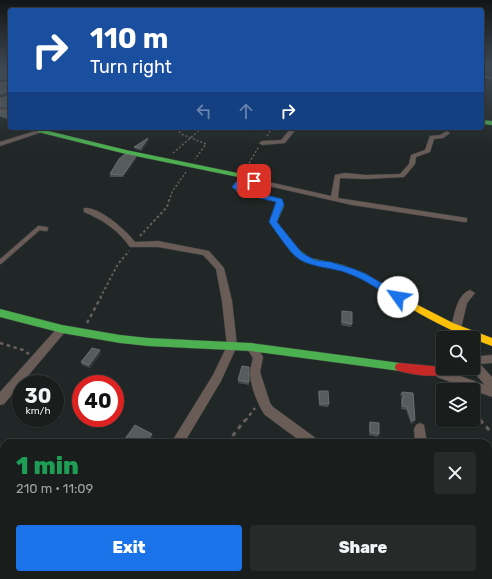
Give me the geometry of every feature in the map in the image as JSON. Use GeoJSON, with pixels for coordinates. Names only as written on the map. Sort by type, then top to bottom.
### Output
{"type":"FeatureCollection","features":[{"type":"Feature","properties":{"kind":"street"},"geometry":{"type":"LineString","coordinates":[[0,144],[43,130]]}},
{"type":"Feature","properties":{"kind":"street"},"geometry":{"type":"LineString","coordinates":[[49,130],[126,152],[237,174],[242,177],[334,199],[400,211],[464,220]]}},
{"type":"Feature","properties":{"kind":"street"},"geometry":{"type":"LineString","coordinates":[[262,143],[283,142],[292,130]]}},
{"type":"Feature","properties":{"kind":"street"},"geometry":{"type":"LineString","coordinates":[[334,199],[337,176],[349,174],[367,177],[392,174],[402,176],[412,164],[413,156],[428,151],[432,137],[441,137],[447,133]]}},
{"type":"Feature","properties":{"kind":"street"},"geometry":{"type":"LineString","coordinates":[[242,177],[236,186],[238,190],[279,201],[280,204],[273,222],[299,255],[313,262],[340,267],[363,276],[430,316],[492,342]]}},
{"type":"Feature","properties":{"kind":"street"},"geometry":{"type":"LineString","coordinates":[[87,210],[107,218],[129,238],[133,245],[158,244],[206,253],[220,268],[227,301],[232,346],[218,378],[180,439]]}},
{"type":"Feature","properties":{"kind":"street"},"geometry":{"type":"LineString","coordinates":[[456,328],[463,302],[470,293]]}},
{"type":"Feature","properties":{"kind":"street"},"geometry":{"type":"LineString","coordinates":[[0,313],[62,329],[120,339],[148,342],[251,347],[436,372]]}},
{"type":"Feature","properties":{"kind":"street"},"geometry":{"type":"LineString","coordinates":[[0,400],[62,329]]}},
{"type":"Feature","properties":{"kind":"street"},"geometry":{"type":"LineString","coordinates":[[251,347],[258,357],[255,372],[269,411],[308,439]]}},
{"type":"Feature","properties":{"kind":"street"},"geometry":{"type":"LineString","coordinates":[[480,360],[492,359]]}},
{"type":"Feature","properties":{"kind":"street"},"geometry":{"type":"LineString","coordinates":[[480,371],[492,385]]}},
{"type":"Feature","properties":{"kind":"street"},"geometry":{"type":"LineString","coordinates":[[444,375],[492,392]]}},
{"type":"Feature","properties":{"kind":"street"},"geometry":{"type":"LineString","coordinates":[[420,429],[421,439]]}},
{"type":"Feature","properties":{"kind":"lane"},"geometry":{"type":"LineString","coordinates":[[0,262],[39,228],[46,229]]}},
{"type":"Feature","properties":{"kind":"path"},"geometry":{"type":"LineString","coordinates":[[178,130],[181,134],[206,144],[192,164]]}},
{"type":"Feature","properties":{"kind":"path"},"geometry":{"type":"LineString","coordinates":[[168,160],[184,142],[200,130]]}},
{"type":"Feature","properties":{"kind":"path"},"geometry":{"type":"LineString","coordinates":[[242,177],[262,143],[272,130]]}},
{"type":"Feature","properties":{"kind":"path"},"geometry":{"type":"LineString","coordinates":[[0,343],[23,350],[37,358]]}},
{"type":"Feature","properties":{"kind":"path"},"geometry":{"type":"LineString","coordinates":[[230,439],[264,399]]}},
{"type":"Feature","properties":{"kind":"path"},"geometry":{"type":"LineString","coordinates":[[480,420],[492,433]]}},
{"type":"Feature","properties":{"kind":"building"},"geometry":{"type":"Polygon","coordinates":[[[8,97],[8,106],[0,106],[0,100],[8,97]]]}},
{"type":"Feature","properties":{"kind":"building"},"geometry":{"type":"Polygon","coordinates":[[[0,112],[8,112],[8,117],[0,115],[0,112]]]}},
{"type":"Feature","properties":{"kind":"building"},"geometry":{"type":"Polygon","coordinates":[[[148,138],[141,148],[134,147],[148,138]]]}},
{"type":"Feature","properties":{"kind":"building"},"geometry":{"type":"Polygon","coordinates":[[[125,154],[136,156],[123,175],[110,174],[119,159],[125,154]]]}},
{"type":"Feature","properties":{"kind":"building"},"geometry":{"type":"Polygon","coordinates":[[[342,311],[352,312],[352,324],[342,322],[342,311]]]}},
{"type":"Feature","properties":{"kind":"building"},"geometry":{"type":"Polygon","coordinates":[[[92,348],[100,350],[89,365],[81,362],[92,348]]]}},
{"type":"Feature","properties":{"kind":"building"},"geometry":{"type":"Polygon","coordinates":[[[242,366],[249,367],[249,382],[238,380],[242,366]]]}},
{"type":"Feature","properties":{"kind":"building"},"geometry":{"type":"Polygon","coordinates":[[[319,391],[328,391],[329,404],[320,404],[319,391]]]}},
{"type":"Feature","properties":{"kind":"building"},"geometry":{"type":"Polygon","coordinates":[[[402,392],[413,393],[415,420],[412,421],[407,407],[403,406],[402,398],[404,398],[402,392]]]}},
{"type":"Feature","properties":{"kind":"building"},"geometry":{"type":"Polygon","coordinates":[[[370,422],[379,423],[379,434],[370,432],[370,422]]]}},
{"type":"Feature","properties":{"kind":"building"},"geometry":{"type":"Polygon","coordinates":[[[135,425],[152,434],[148,439],[125,439],[135,425]]]}},
{"type":"Feature","properties":{"kind":"traffic: fast"},"geometry":{"type":"LineString","coordinates":[[484,122],[492,123]]}},
{"type":"Feature","properties":{"kind":"traffic: fast"},"geometry":{"type":"LineString","coordinates":[[40,131],[126,152],[240,175],[242,176],[241,180],[236,186],[238,190],[279,201],[280,206],[273,222],[294,250],[307,260],[340,267],[363,276],[410,304]]}},
{"type":"Feature","properties":{"kind":"traffic: fast"},"geometry":{"type":"LineString","coordinates":[[0,313],[62,329],[120,339],[148,342],[251,347],[400,367]]}},
{"type":"Feature","properties":{"kind":"traffic: slow"},"geometry":{"type":"LineString","coordinates":[[410,304],[450,325],[492,342]]}},
{"type":"Feature","properties":{"kind":"traffic: jam"},"geometry":{"type":"LineString","coordinates":[[400,367],[436,372]]}},
{"type":"Feature","properties":{"kind":"route"},"geometry":{"type":"LineString","coordinates":[[254,181],[242,178],[236,187],[238,190],[243,192],[277,199],[280,202],[280,206],[273,222],[299,255],[313,262],[331,264],[363,276],[398,297]]}}]}
